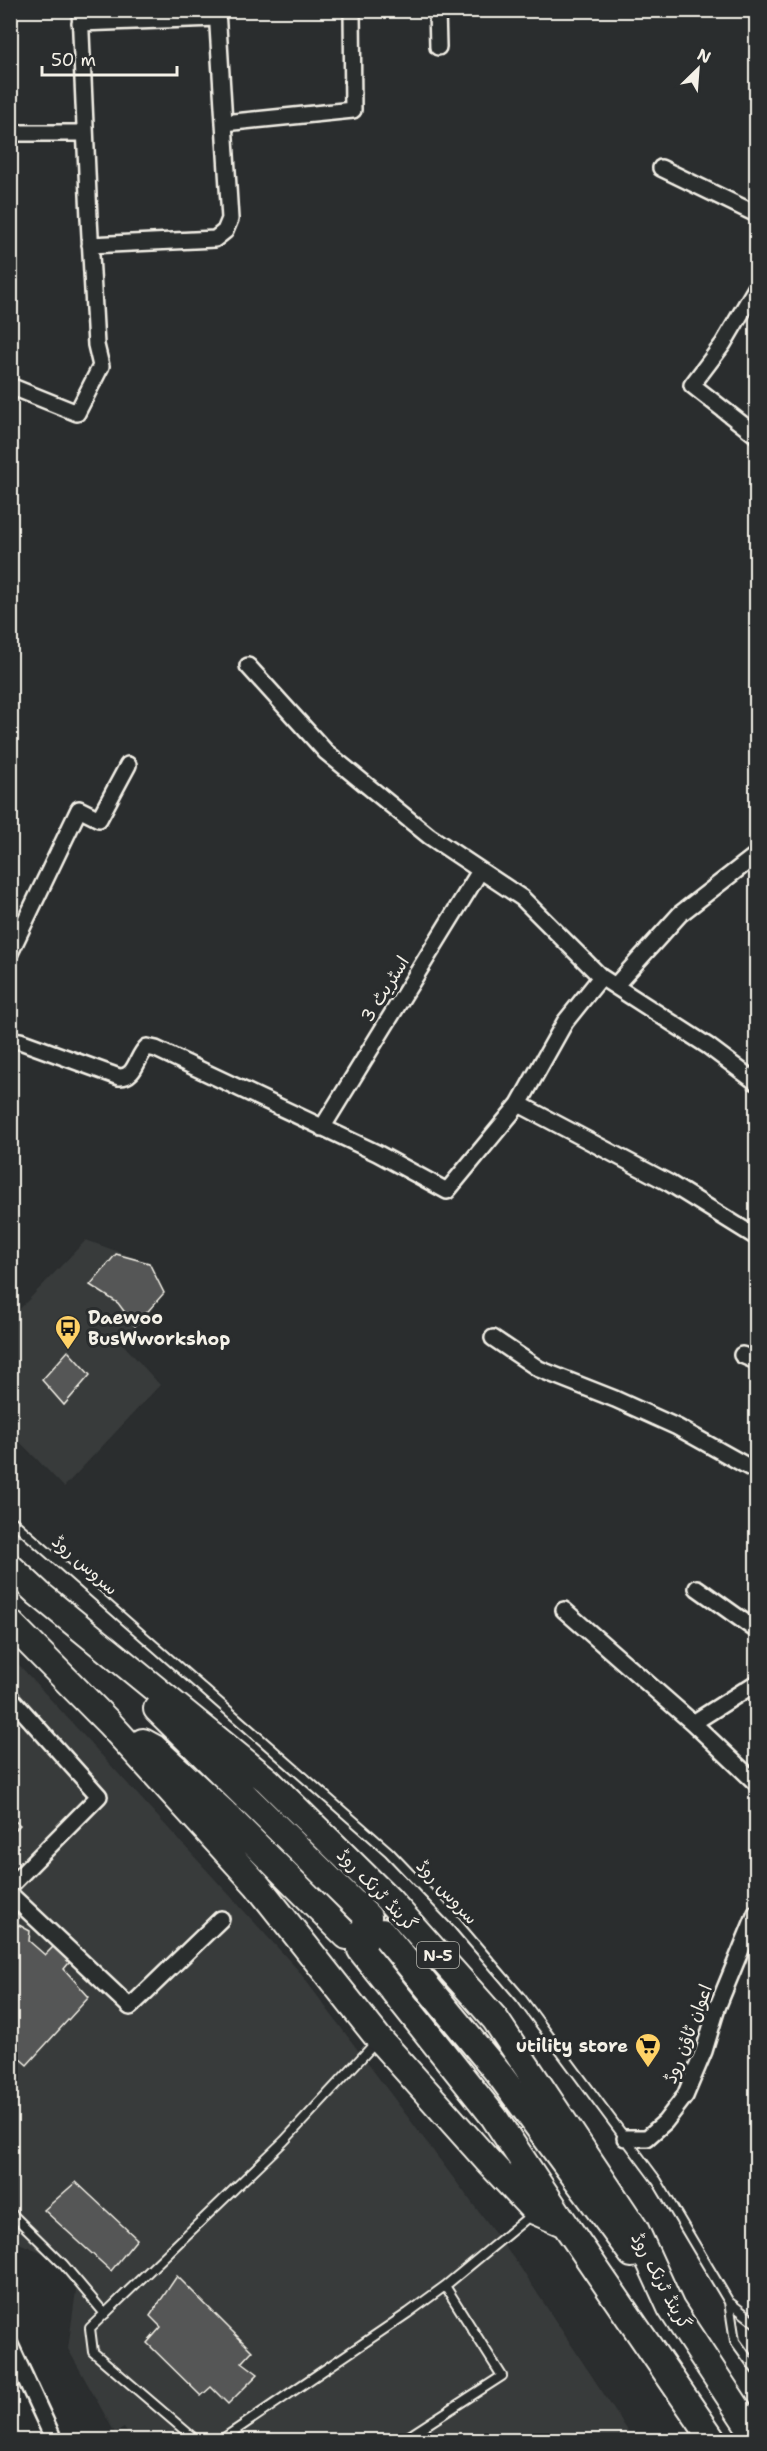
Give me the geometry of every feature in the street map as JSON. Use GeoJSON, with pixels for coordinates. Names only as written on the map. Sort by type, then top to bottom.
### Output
{"type":"FeatureCollection","features":[{"type":"Feature","properties":{"kind":"highway","name":"گرینڈ ٹرنک روڈ"},"geometry":{"type":"LineString","coordinates":[[10,1567],[39,1594],[267,1780],[389,1900],[495,2019],[634,2229],[671,2308],[756,2437]]}},
{"type":"Feature","properties":{"kind":"highway"},"geometry":{"type":"LineString","coordinates":[[39,1594],[368,1917],[366,1927],[355,1937],[347,1936],[221,1810],[154,1748],[109,1723]]}},
{"type":"Feature","properties":{"kind":"highway"},"geometry":{"type":"LineString","coordinates":[[10,1623],[109,1723],[257,1885],[379,2039],[535,2211],[565,2224]]}},
{"type":"Feature","properties":{"kind":"highway"},"geometry":{"type":"LineString","coordinates":[[671,2308],[500,2074],[382,1932],[374,1931],[368,1934],[361,1950],[494,2117],[713,2440]]}},
{"type":"Feature","properties":{"kind":"street"},"geometry":{"type":"LineString","coordinates":[[224,123],[353,110],[352,10]]}},
{"type":"Feature","properties":{"kind":"street"},"geometry":{"type":"LineString","coordinates":[[438,10],[438,47]]}},
{"type":"Feature","properties":{"kind":"street"},"geometry":{"type":"LineString","coordinates":[[10,386],[77,412],[101,366],[96,345],[90,245],[80,17],[217,14],[230,219],[225,231],[215,239],[90,245]]}},
{"type":"Feature","properties":{"kind":"street"},"geometry":{"type":"LineString","coordinates":[[10,134],[85,133]]}},
{"type":"Feature","properties":{"kind":"street"},"geometry":{"type":"LineString","coordinates":[[661,168],[756,214]]}},
{"type":"Feature","properties":{"kind":"street"},"geometry":{"type":"LineString","coordinates":[[756,288],[723,344],[692,385],[756,435]]}},
{"type":"Feature","properties":{"kind":"street"},"geometry":{"type":"LineString","coordinates":[[248,666],[326,752],[429,836],[522,898],[601,977],[708,1046],[756,1082]]}},
{"type":"Feature","properties":{"kind":"street"},"geometry":{"type":"LineString","coordinates":[[10,953],[79,809],[99,819],[128,765]]}},
{"type":"Feature","properties":{"kind":"street"},"geometry":{"type":"LineString","coordinates":[[615,986],[680,914],[756,855]]}},
{"type":"Feature","properties":{"kind":"street","name":"اسٹریٹ 3"},"geometry":{"type":"LineString","coordinates":[[322,1128],[480,871]]}},
{"type":"Feature","properties":{"kind":"street"},"geometry":{"type":"LineString","coordinates":[[10,1040],[20,1041],[119,1077],[126,1077],[132,1072],[141,1052],[147,1047],[377,1153],[447,1191],[519,1104],[565,1022],[601,977]]}},
{"type":"Feature","properties":{"kind":"street"},"geometry":{"type":"LineString","coordinates":[[519,1104],[669,1183],[756,1237]]}},
{"type":"Feature","properties":{"kind":"street"},"geometry":{"type":"LineString","coordinates":[[493,1338],[538,1369],[615,1399],[677,1427],[756,1471]]}},
{"type":"Feature","properties":{"kind":"street"},"geometry":{"type":"LineString","coordinates":[[697,1588],[756,1630]]}},
{"type":"Feature","properties":{"kind":"street"},"geometry":{"type":"LineString","coordinates":[[564,1610],[693,1723],[756,1783]]}},
{"type":"Feature","properties":{"kind":"street"},"geometry":{"type":"LineString","coordinates":[[693,1723],[756,1683]]}},
{"type":"Feature","properties":{"kind":"street"},"geometry":{"type":"LineString","coordinates":[[10,1697],[99,1796],[10,1886]]}},
{"type":"Feature","properties":{"kind":"street"},"geometry":{"type":"LineString","coordinates":[[10,1894],[130,2007],[221,1919]]}},
{"type":"Feature","properties":{"kind":"street","name":"اعوان ٹاؤن روڈ"},"geometry":{"type":"LineString","coordinates":[[625,2138],[647,2138],[664,2122],[685,2096],[704,2051],[717,2008],[756,1912]]}},
{"type":"Feature","properties":{"kind":"street"},"geometry":{"type":"LineString","coordinates":[[10,2345],[54,2440]]}},
{"type":"Feature","properties":{"kind":"lane","name":"سروس روڈ"},"geometry":{"type":"LineString","coordinates":[[10,1519],[389,1852],[456,1922],[521,1998],[657,2181],[729,2302],[735,2341],[756,2370]]}},
{"type":"Feature","properties":{"kind":"lane"},"geometry":{"type":"LineString","coordinates":[[196,2440],[93,2352],[90,2328],[284,2142],[379,2039]]}},
{"type":"Feature","properties":{"kind":"lane"},"geometry":{"type":"LineString","coordinates":[[221,2440],[445,2286],[535,2211]]}},
{"type":"Feature","properties":{"kind":"lane"},"geometry":{"type":"LineString","coordinates":[[10,2212],[63,2264],[105,2314]]}},
{"type":"Feature","properties":{"kind":"lane"},"geometry":{"type":"LineString","coordinates":[[403,2440],[502,2376],[445,2286]]}},
{"type":"Feature","properties":{"kind":"lane"},"geometry":{"type":"LineString","coordinates":[[729,2302],[756,2323]]}},
{"type":"Feature","properties":{"kind":"shaded area"},"geometry":{"type":"Polygon","coordinates":[[[86,1240],[149,1263],[164,1293],[121,1342],[160,1385],[64,1487],[11,1433],[10,1319],[86,1240]]]}},
{"type":"Feature","properties":{"kind":"shaded area"},"geometry":{"type":"Polygon","coordinates":[[[10,1655],[298,1970],[520,2267],[634,2440],[132,2440],[124,2428],[115,2433],[68,2349],[76,2290],[46,2254],[11,2240],[10,1655]]]}},
{"type":"Feature","properties":{"kind":"building"},"geometry":{"type":"Polygon","coordinates":[[[116,1254],[149,1263],[164,1293],[135,1326],[118,1303],[90,1285],[116,1254]]]}},
{"type":"Feature","properties":{"kind":"building"},"geometry":{"type":"Polygon","coordinates":[[[68,1351],[90,1375],[64,1405],[42,1380],[68,1351]]]}},
{"type":"Feature","properties":{"kind":"building"},"geometry":{"type":"Polygon","coordinates":[[[10,1817],[20,1825],[10,1835],[10,1817]]]}},
{"type":"Feature","properties":{"kind":"building"},"geometry":{"type":"Polygon","coordinates":[[[19,1925],[30,1931],[29,1941],[45,1955],[56,1944],[73,1958],[64,1969],[89,1997],[27,2065],[10,2050],[10,1930],[19,1925]]]}},
{"type":"Feature","properties":{"kind":"building"},"geometry":{"type":"Polygon","coordinates":[[[76,2182],[137,2239],[111,2271],[44,2210],[76,2182]]]}},
{"type":"Feature","properties":{"kind":"building"},"geometry":{"type":"Polygon","coordinates":[[[177,2276],[252,2351],[242,2362],[258,2374],[228,2404],[211,2387],[201,2396],[147,2343],[161,2327],[150,2316],[177,2276]]]}},
{"type":"Feature","properties":{"kind":"place","name":"Daewoo BusWworkshop"},"geometry":{"type":"Point","coordinates":[68,1351]}},
{"type":"Feature","properties":{"kind":"place","name":"utility store"},"geometry":{"type":"Point","coordinates":[648,2069]}}]}
